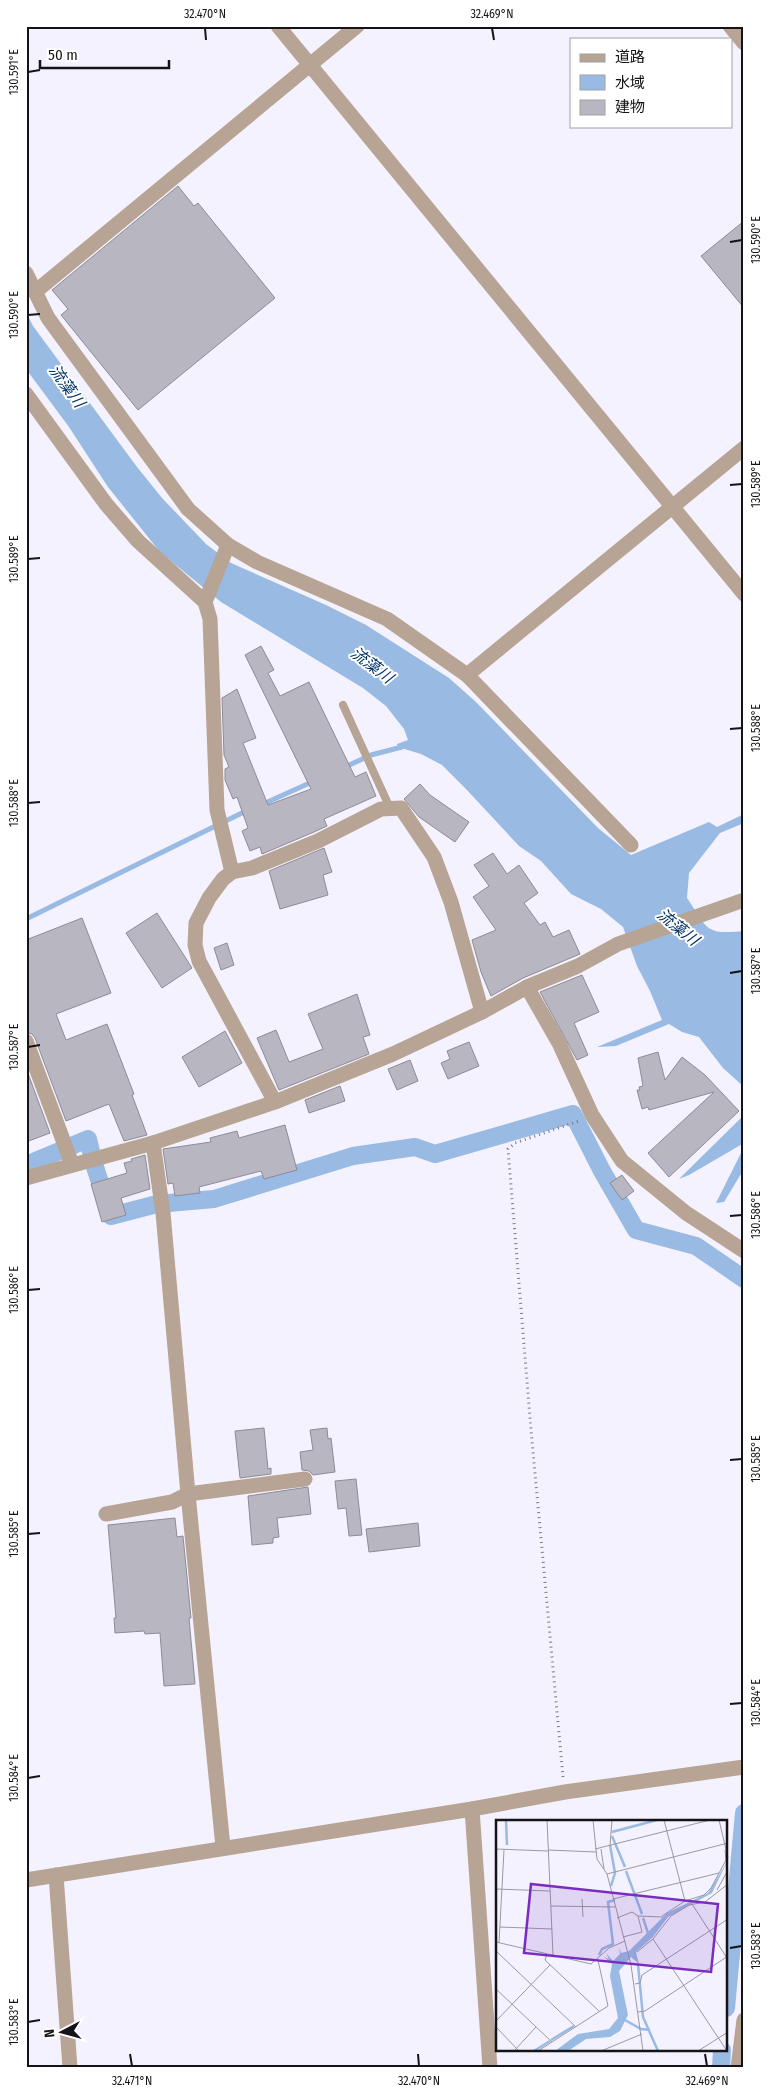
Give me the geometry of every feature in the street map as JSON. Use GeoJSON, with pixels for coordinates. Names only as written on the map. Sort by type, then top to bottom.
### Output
{"type":"FeatureCollection","features":[{"type":"Feature","properties":{"kind":"street"},"geometry":{"type":"LineString","coordinates":[[278,26],[744,594]]}},
{"type":"Feature","properties":{"kind":"street"},"geometry":{"type":"LineString","coordinates":[[35,292],[357,26]]}},
{"type":"Feature","properties":{"kind":"street"},"geometry":{"type":"LineString","coordinates":[[730,26],[744,42]]}},
{"type":"Feature","properties":{"kind":"street"},"geometry":{"type":"LineString","coordinates":[[26,273],[48,318],[177,495],[226,548],[386,619],[467,675],[631,845]]}},
{"type":"Feature","properties":{"kind":"street"},"geometry":{"type":"LineString","coordinates":[[26,394],[106,504],[138,541],[206,599]]}},
{"type":"Feature","properties":{"kind":"street"},"geometry":{"type":"LineString","coordinates":[[467,675],[744,448]]}},
{"type":"Feature","properties":{"kind":"street"},"geometry":{"type":"LineString","coordinates":[[226,548],[206,599],[210,619],[217,810],[232,872]]}},
{"type":"Feature","properties":{"kind":"street"},"geometry":{"type":"LineString","coordinates":[[276,1102],[199,962],[195,945],[196,923],[208,898],[223,879],[232,872],[260,864],[318,841],[381,808],[401,808],[434,857],[451,902],[482,1012]]}},
{"type":"Feature","properties":{"kind":"street"},"geometry":{"type":"LineString","coordinates":[[26,1178],[153,1143],[276,1102],[393,1054],[482,1012],[527,987],[578,966],[618,944],[744,900]]}},
{"type":"Feature","properties":{"kind":"street"},"geometry":{"type":"LineString","coordinates":[[527,987],[559,1043],[592,1116],[622,1161],[686,1213],[744,1251]]}},
{"type":"Feature","properties":{"kind":"street"},"geometry":{"type":"LineString","coordinates":[[26,1042],[75,1163]]}},
{"type":"Feature","properties":{"kind":"street"},"geometry":{"type":"LineString","coordinates":[[153,1143],[163,1213],[188,1494],[223,1847]]}},
{"type":"Feature","properties":{"kind":"street"},"geometry":{"type":"LineString","coordinates":[[106,1514],[172,1502],[188,1494],[305,1478]]}},
{"type":"Feature","properties":{"kind":"street"},"geometry":{"type":"LineString","coordinates":[[26,1880],[223,1847],[472,1809],[564,1792],[739,1767]]}},
{"type":"Feature","properties":{"kind":"street"},"geometry":{"type":"LineString","coordinates":[[472,1809],[490,2068]]}},
{"type":"Feature","properties":{"kind":"street"},"geometry":{"type":"LineString","coordinates":[[56,1875],[70,2068]]}},
{"type":"Feature","properties":{"kind":"street"},"geometry":{"type":"LineString","coordinates":[[738,2068],[744,2020]]}},
{"type":"Feature","properties":{"kind":"lane"},"geometry":{"type":"LineString","coordinates":[[343,705],[390,808]]}},
{"type":"Feature","properties":{"kind":"path"},"geometry":{"type":"LineString","coordinates":[[564,1792],[508,1149],[515,1143],[583,1119]]}},
{"type":"Feature","properties":{"kind":"water","name":"流藻川"},"geometry":{"type":"Polygon","coordinates":[[[26,312],[33,326],[137,467],[162,498],[206,544],[231,563],[366,625],[449,678],[476,702],[598,828],[631,855],[709,822],[717,827],[744,814],[744,823],[720,833],[689,873],[687,898],[708,928],[721,932],[744,931],[744,1087],[723,1068],[699,1037],[682,1032],[669,1024],[616,1046],[597,1047],[662,1020],[637,966],[623,927],[601,909],[571,894],[541,861],[519,846],[442,765],[421,754],[398,747],[397,744],[408,740],[404,729],[386,706],[363,688],[221,602],[160,552],[108,487],[69,427],[26,369],[26,312]]]}},
{"type":"Feature","properties":{"kind":"water"},"geometry":{"type":"Polygon","coordinates":[[[744,1115],[744,1143],[679,1179],[744,1115]]]}},
{"type":"Feature","properties":{"kind":"water"},"geometry":{"type":"Polygon","coordinates":[[[744,1147],[744,1169],[724,1202],[716,1203],[744,1147]]]}},
{"type":"Feature","properties":{"kind":"building"},"geometry":{"type":"Polygon","coordinates":[[[178,186],[194,206],[198,203],[275,298],[138,410],[61,315],[68,309],[52,290],[178,186]]]}},
{"type":"Feature","properties":{"kind":"building"},"geometry":{"type":"Polygon","coordinates":[[[744,221],[744,308],[701,256],[744,221]]]}},
{"type":"Feature","properties":{"kind":"building"},"geometry":{"type":"Polygon","coordinates":[[[261,646],[274,670],[268,673],[280,696],[309,682],[355,777],[366,772],[376,796],[324,819],[327,826],[262,854],[260,847],[250,851],[242,831],[248,828],[237,797],[233,799],[225,780],[225,769],[229,767],[224,755],[222,698],[237,689],[256,738],[243,743],[268,805],[311,789],[245,655],[261,646]]]}},
{"type":"Feature","properties":{"kind":"building"},"geometry":{"type":"Polygon","coordinates":[[[420,784],[430,795],[469,822],[455,842],[419,817],[404,799],[420,784]]]}},
{"type":"Feature","properties":{"kind":"building"},"geometry":{"type":"Polygon","coordinates":[[[324,848],[332,872],[323,875],[328,895],[280,909],[269,871],[324,848]]]}},
{"type":"Feature","properties":{"kind":"building"},"geometry":{"type":"Polygon","coordinates":[[[493,853],[507,874],[519,865],[538,893],[524,903],[540,925],[545,922],[553,937],[569,930],[580,954],[523,978],[491,996],[481,972],[472,940],[496,930],[473,897],[489,886],[474,865],[493,853]]]}},
{"type":"Feature","properties":{"kind":"building"},"geometry":{"type":"Polygon","coordinates":[[[157,913],[192,968],[162,988],[126,933],[157,913]]]}},
{"type":"Feature","properties":{"kind":"building"},"geometry":{"type":"Polygon","coordinates":[[[82,918],[111,993],[56,1014],[66,1040],[107,1024],[134,1094],[132,1095],[147,1135],[124,1141],[109,1104],[66,1121],[35,1038],[32,1034],[26,1032],[26,940],[82,918]]]}},
{"type":"Feature","properties":{"kind":"building"},"geometry":{"type":"Polygon","coordinates":[[[227,943],[234,965],[221,970],[214,948],[227,943]]]}},
{"type":"Feature","properties":{"kind":"building"},"geometry":{"type":"Polygon","coordinates":[[[582,975],[599,1012],[574,1023],[588,1055],[577,1060],[540,992],[582,975]]]}},
{"type":"Feature","properties":{"kind":"building"},"geometry":{"type":"Polygon","coordinates":[[[357,994],[370,1035],[363,1037],[369,1054],[279,1090],[257,1038],[276,1030],[289,1062],[323,1049],[308,1014],[357,994]]]}},
{"type":"Feature","properties":{"kind":"building"},"geometry":{"type":"Polygon","coordinates":[[[225,1031],[242,1063],[199,1087],[182,1057],[225,1031]]]}},
{"type":"Feature","properties":{"kind":"building"},"geometry":{"type":"Polygon","coordinates":[[[469,1042],[479,1066],[448,1079],[441,1063],[450,1059],[447,1051],[469,1042]]]}},
{"type":"Feature","properties":{"kind":"building"},"geometry":{"type":"Polygon","coordinates":[[[658,1052],[665,1080],[682,1057],[705,1075],[739,1111],[669,1177],[648,1153],[714,1092],[649,1110],[648,1107],[642,1109],[637,1090],[640,1090],[639,1087],[643,1086],[638,1058],[658,1052]]]}},
{"type":"Feature","properties":{"kind":"building"},"geometry":{"type":"Polygon","coordinates":[[[410,1060],[418,1081],[397,1090],[388,1069],[410,1060]]]}},
{"type":"Feature","properties":{"kind":"building"},"geometry":{"type":"Polygon","coordinates":[[[26,1068],[50,1133],[26,1142],[26,1068]]]}},
{"type":"Feature","properties":{"kind":"building"},"geometry":{"type":"Polygon","coordinates":[[[340,1086],[345,1101],[309,1113],[305,1100],[340,1086]]]}},
{"type":"Feature","properties":{"kind":"building"},"geometry":{"type":"Polygon","coordinates":[[[285,1125],[297,1170],[264,1179],[261,1171],[199,1187],[200,1193],[175,1196],[173,1183],[168,1184],[163,1149],[211,1142],[210,1138],[237,1131],[239,1138],[285,1125]]]}},
{"type":"Feature","properties":{"kind":"building"},"geometry":{"type":"Polygon","coordinates":[[[145,1155],[150,1189],[121,1198],[126,1215],[102,1222],[91,1184],[127,1173],[124,1163],[145,1155]]]}},
{"type":"Feature","properties":{"kind":"building"},"geometry":{"type":"Polygon","coordinates":[[[622,1175],[634,1191],[622,1200],[610,1183],[622,1175]]]}},
{"type":"Feature","properties":{"kind":"building"},"geometry":{"type":"Polygon","coordinates":[[[264,1428],[268,1469],[271,1468],[271,1474],[240,1478],[235,1431],[264,1428]]]}},
{"type":"Feature","properties":{"kind":"building"},"geometry":{"type":"Polygon","coordinates":[[[327,1428],[328,1439],[331,1438],[335,1472],[313,1475],[309,1471],[302,1470],[300,1452],[313,1450],[310,1430],[327,1428]]]}},
{"type":"Feature","properties":{"kind":"building"},"geometry":{"type":"Polygon","coordinates":[[[356,1479],[362,1535],[349,1536],[346,1508],[338,1509],[335,1481],[356,1479]]]}},
{"type":"Feature","properties":{"kind":"building"},"geometry":{"type":"Polygon","coordinates":[[[308,1487],[311,1514],[277,1518],[279,1537],[273,1538],[273,1543],[252,1545],[248,1496],[308,1487]]]}},
{"type":"Feature","properties":{"kind":"building"},"geometry":{"type":"Polygon","coordinates":[[[175,1518],[177,1537],[183,1536],[195,1684],[164,1686],[160,1633],[145,1634],[144,1631],[115,1633],[114,1618],[116,1618],[108,1525],[175,1518]]]}},
{"type":"Feature","properties":{"kind":"building"},"geometry":{"type":"Polygon","coordinates":[[[418,1523],[420,1546],[369,1552],[366,1529],[418,1523]]]}},
{"type":"Feature","properties":{"kind":"waterway"},"geometry":{"type":"LineString","coordinates":[[345,767],[371,755],[402,747]]}},
{"type":"Feature","properties":{"kind":"waterway"},"geometry":{"type":"LineString","coordinates":[[261,805],[314,781]]}},
{"type":"Feature","properties":{"kind":"waterway"},"geometry":{"type":"LineString","coordinates":[[26,919],[248,810]]}},
{"type":"Feature","properties":{"kind":"waterway"},"geometry":{"type":"LineString","coordinates":[[26,1165],[88,1139],[111,1216],[157,1204],[214,1199],[353,1156],[415,1147],[435,1154],[573,1114],[602,1171],[636,1230],[696,1246],[744,1279]]}},
{"type":"Feature","properties":{"kind":"waterway"},"geometry":{"type":"LineString","coordinates":[[728,1986],[744,1813]]}},
{"type":"Feature","properties":{"kind":"waterway"},"geometry":{"type":"LineString","coordinates":[[721,2068],[722,2052]]}}]}
